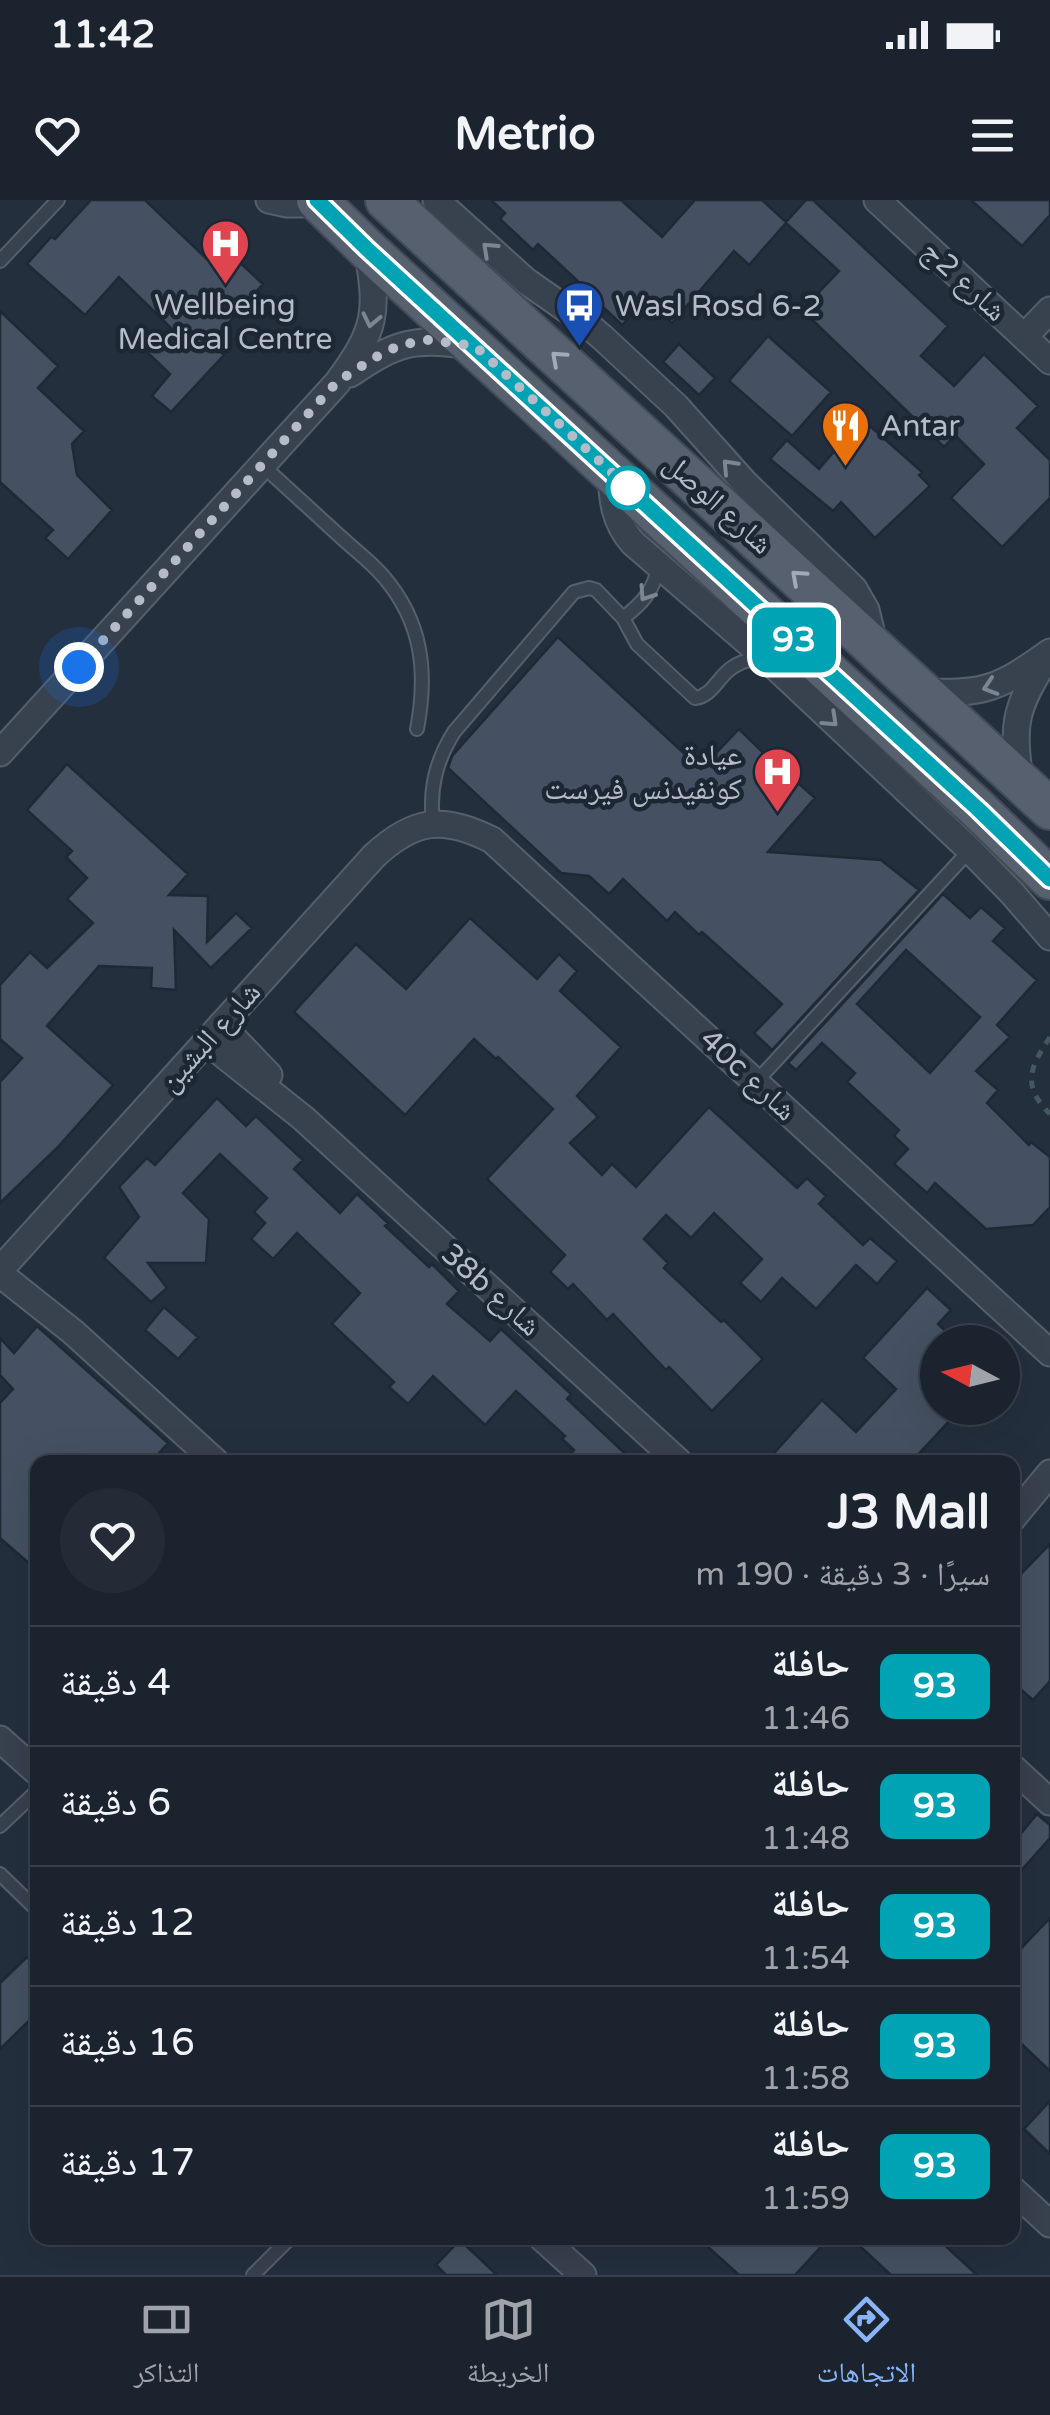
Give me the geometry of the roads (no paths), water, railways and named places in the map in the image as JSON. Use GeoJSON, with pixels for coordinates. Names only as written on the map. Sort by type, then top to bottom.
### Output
{"type":"FeatureCollection","features":[{"type":"Feature","properties":{"kind":"main road","name":"شارع الوصل"},"geometry":{"type":"LineString","coordinates":[[386,200],[1050,809]]}},
{"type":"Feature","properties":{"kind":"main road","name":"شارع الوصل"},"geometry":{"type":"LineString","coordinates":[[319,202],[1050,878]]}},
{"type":"Feature","properties":{"kind":"street"},"geometry":{"type":"LineString","coordinates":[[269,200],[287,204],[319,202]]}},
{"type":"Feature","properties":{"kind":"street"},"geometry":{"type":"LineString","coordinates":[[436,200],[526,281],[593,329],[676,406],[725,462],[854,589],[866,610],[874,648]]}},
{"type":"Feature","properties":{"kind":"street","name":"شارع 2ج"},"geometry":{"type":"LineString","coordinates":[[878,200],[1041,347]]}},
{"type":"Feature","properties":{"kind":"street"},"geometry":{"type":"LineString","coordinates":[[0,753],[337,382],[362,348],[372,323],[375,296],[367,249]]}},
{"type":"Feature","properties":{"kind":"street"},"geometry":{"type":"LineString","coordinates":[[1041,347],[1050,310]]}},
{"type":"Feature","properties":{"kind":"street"},"geometry":{"type":"LineString","coordinates":[[337,382],[400,345],[428,340],[475,346]]}},
{"type":"Feature","properties":{"kind":"street"},"geometry":{"type":"LineString","coordinates":[[611,472],[612,500],[619,524],[634,544],[766,658],[970,850],[1050,937]]}},
{"type":"Feature","properties":{"kind":"street"},"geometry":{"type":"LineString","coordinates":[[922,692],[967,693],[993,687],[1050,653]]}},
{"type":"Feature","properties":{"kind":"street"},"geometry":{"type":"LineString","coordinates":[[1020,782],[1016,716],[1026,690],[1050,653]]}},
{"type":"Feature","properties":{"kind":"street","name":"شارع البشين"},"geometry":{"type":"LineString","coordinates":[[4,1267],[374,856],[411,828],[433,823]]}},
{"type":"Feature","properties":{"kind":"street","name":"40c شارع"},"geometry":{"type":"LineString","coordinates":[[433,823],[454,824],[492,840],[1050,1353]]}},
{"type":"Feature","properties":{"kind":"street","name":"38b شارع"},"geometry":{"type":"LineString","coordinates":[[213,1033],[672,1455]]}},
{"type":"Feature","properties":{"kind":"street"},"geometry":{"type":"LineString","coordinates":[[4,1267],[208,1455]]}},
{"type":"Feature","properties":{"kind":"street"},"geometry":{"type":"LineString","coordinates":[[1020,1512],[1041,1492],[1050,1473]]}},
{"type":"Feature","properties":{"kind":"street"},"geometry":{"type":"LineString","coordinates":[[0,1738],[30,1766]]}},
{"type":"Feature","properties":{"kind":"street"},"geometry":{"type":"LineString","coordinates":[[1020,1774],[1050,1802]]}},
{"type":"Feature","properties":{"kind":"street"},"geometry":{"type":"LineString","coordinates":[[1020,2197],[1050,2224]]}},
{"type":"Feature","properties":{"kind":"street"},"geometry":{"type":"LineString","coordinates":[[550,2245],[583,2275]]}},
{"type":"Feature","properties":{"kind":"lane"},"geometry":{"type":"LineString","coordinates":[[0,262],[58,200]]}},
{"type":"Feature","properties":{"kind":"lane"},"geometry":{"type":"LineString","coordinates":[[262,465],[381,574],[398,596],[420,646],[423,674],[418,729]]}},
{"type":"Feature","properties":{"kind":"lane"},"geometry":{"type":"LineString","coordinates":[[623,618],[651,591],[659,564]]}},
{"type":"Feature","properties":{"kind":"lane"},"geometry":{"type":"LineString","coordinates":[[433,823],[431,791],[445,746],[574,592],[596,590],[623,618],[636,644],[695,698],[705,696],[729,669],[766,658]]}},
{"type":"Feature","properties":{"kind":"lane"},"geometry":{"type":"LineString","coordinates":[[756,1082],[970,850]]}},
{"type":"Feature","properties":{"kind":"lane"},"geometry":{"type":"LineString","coordinates":[[0,1826],[30,1798]]}},
{"type":"Feature","properties":{"kind":"lane"},"geometry":{"type":"LineString","coordinates":[[0,1874],[30,1904]]}},
{"type":"Feature","properties":{"kind":"lane"},"geometry":{"type":"LineString","coordinates":[[252,2275],[283,2245]]}},
{"type":"Feature","properties":{"kind":"place","name":"Wellbeing Medical Centre"},"geometry":{"type":"Point","coordinates":[225,286]}},
{"type":"Feature","properties":{"kind":"place","name":"Wasl Rosd 6-2"},"geometry":{"type":"Point","coordinates":[580,348]}},
{"type":"Feature","properties":{"kind":"place","name":"Antar"},"geometry":{"type":"Point","coordinates":[845,468]}},
{"type":"Feature","properties":{"kind":"place","name":"عيادة كونفيدنس فيرست"},"geometry":{"type":"Point","coordinates":[777,814]}}]}
